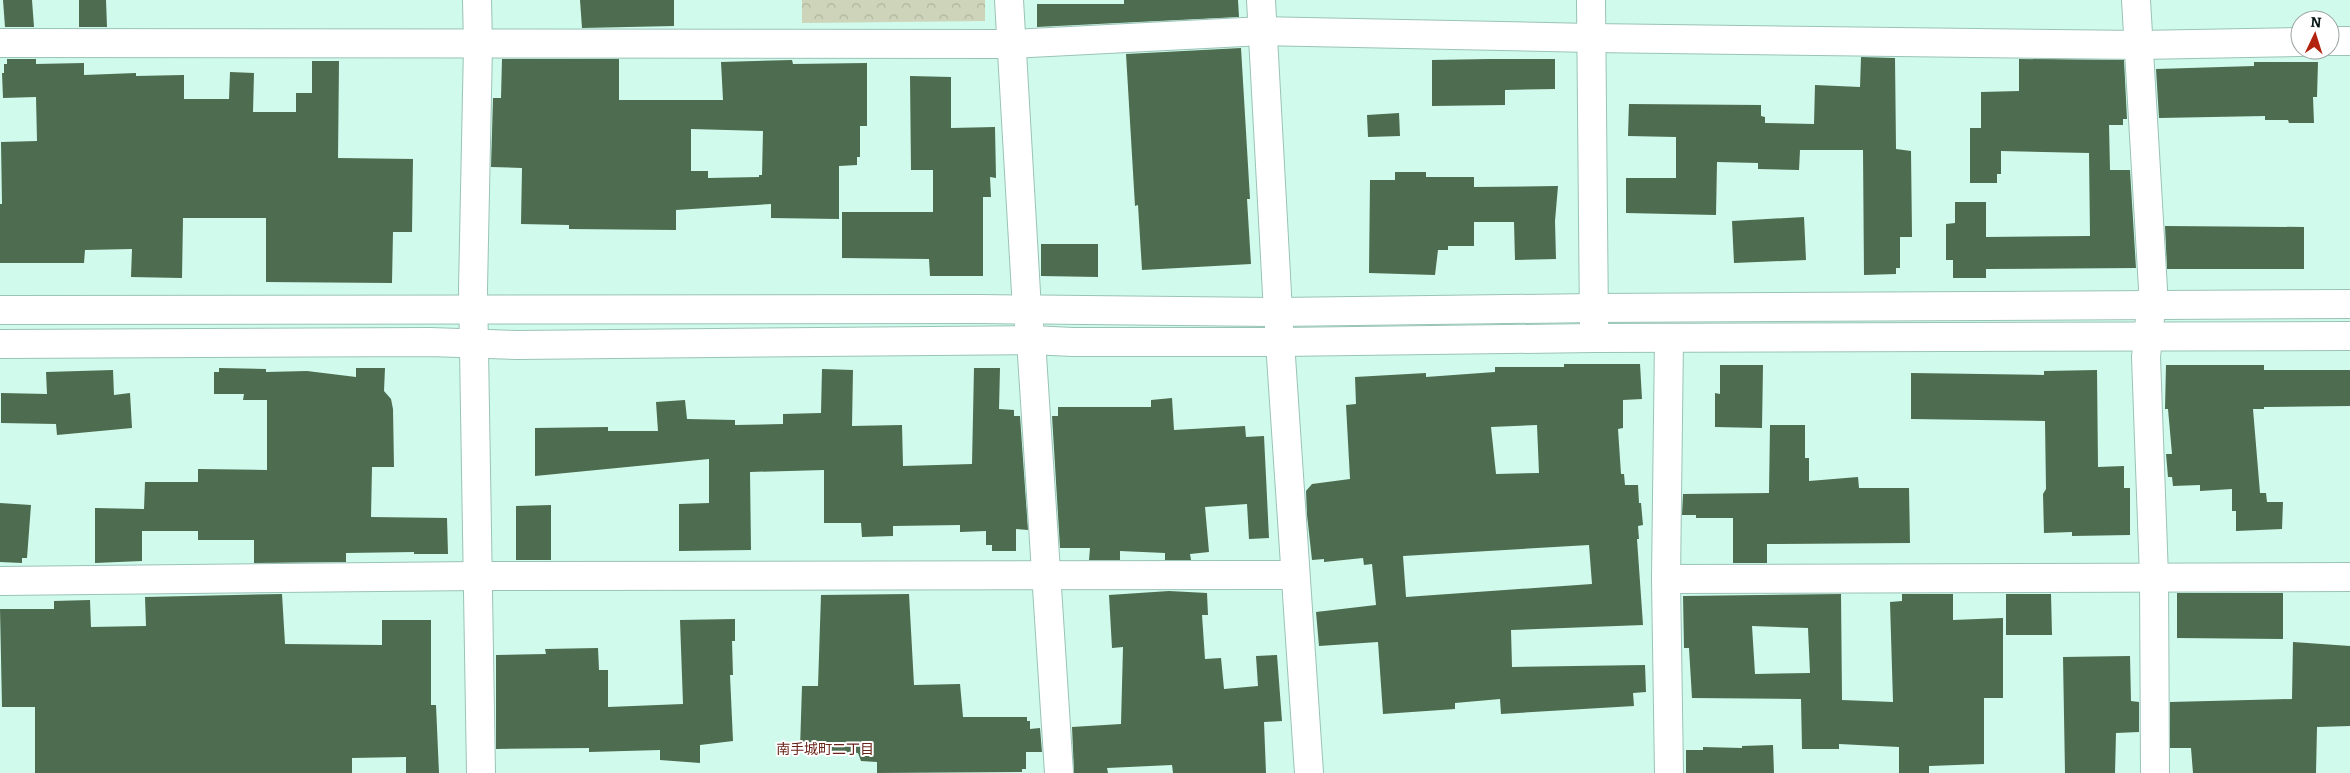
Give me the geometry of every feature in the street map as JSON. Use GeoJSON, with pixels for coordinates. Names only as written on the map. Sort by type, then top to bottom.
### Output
{"type":"FeatureCollection","features":[{"type":"Feature","properties":{"kind":"street"},"geometry":{"type":"LineString","coordinates":[[477,0],[474,309],[481,773]]}},
{"type":"Feature","properties":{"kind":"street"},"geometry":{"type":"LineString","coordinates":[[1008,0],[1027,310],[1031,340],[1048,575],[1059,773]]}},
{"type":"Feature","properties":{"kind":"street"},"geometry":{"type":"LineString","coordinates":[[1260,0],[1294,575],[1309,773]]}},
{"type":"Feature","properties":{"kind":"street"},"geometry":{"type":"LineString","coordinates":[[1591,0],[1594,338]]}},
{"type":"Feature","properties":{"kind":"street"},"geometry":{"type":"LineString","coordinates":[[2136,0],[2153,289],[2146,357],[2154,577],[2155,773]]}},
{"type":"Feature","properties":{"kind":"street"},"geometry":{"type":"LineString","coordinates":[[0,43],[478,45],[1011,44],[1263,31],[1591,38],[2139,45],[2290,42]]}},
{"type":"Feature","properties":{"kind":"street"},"geometry":{"type":"LineString","coordinates":[[0,310],[474,309],[1278,312],[1594,308],[2350,304]]}},
{"type":"Feature","properties":{"kind":"street"},"geometry":{"type":"LineString","coordinates":[[0,344],[430,342],[475,344],[1031,340],[1073,342],[1280,342],[1594,338],[2350,336]]}},
{"type":"Feature","properties":{"kind":"street"},"geometry":{"type":"LineString","coordinates":[[1669,338],[1666,579],[1669,773]]}},
{"type":"Feature","properties":{"kind":"street"},"geometry":{"type":"LineString","coordinates":[[0,581],[477,576],[1294,575]]}},
{"type":"Feature","properties":{"kind":"street"},"geometry":{"type":"LineString","coordinates":[[1666,579],[2350,577]]}},
{"type":"Feature","properties":{"kind":"green space"},"geometry":{"type":"Polygon","coordinates":[[[802,0],[985,0],[985,21],[802,23],[802,0]]]}},
{"type":"Feature","properties":{"kind":"building"},"geometry":{"type":"Polygon","coordinates":[[[3,0],[32,0],[34,27],[5,27],[3,0]]]}},
{"type":"Feature","properties":{"kind":"building"},"geometry":{"type":"Polygon","coordinates":[[[79,0],[106,0],[107,27],[79,27],[79,0]]]}},
{"type":"Feature","properties":{"kind":"building"},"geometry":{"type":"Polygon","coordinates":[[[580,0],[674,0],[674,26],[582,28],[580,0]]]}},
{"type":"Feature","properties":{"kind":"building"},"geometry":{"type":"Polygon","coordinates":[[[1124,0],[1238,0],[1239,17],[1037,27],[1037,4],[1124,4],[1124,0]]]}},
{"type":"Feature","properties":{"kind":"building"},"geometry":{"type":"Polygon","coordinates":[[[1241,48],[1250,199],[1247,199],[1251,264],[1142,270],[1138,205],[1135,206],[1126,54],[1241,48]]]}},
{"type":"Feature","properties":{"kind":"building"},"geometry":{"type":"Polygon","coordinates":[[[1861,57],[1895,58],[1896,149],[1911,151],[1912,237],[1900,237],[1900,268],[1896,268],[1896,274],[1864,275],[1863,150],[1800,150],[1799,170],[1758,169],[1758,163],[1717,162],[1716,215],[1626,213],[1626,178],[1676,178],[1676,137],[1628,136],[1629,104],[1761,105],[1761,116],[1765,117],[1765,123],[1814,124],[1815,85],[1860,87],[1861,57]]]}},
{"type":"Feature","properties":{"kind":"building"},"geometry":{"type":"Polygon","coordinates":[[[7,59],[36,59],[36,64],[84,63],[84,75],[136,73],[136,76],[184,75],[184,99],[229,99],[230,72],[254,73],[253,112],[296,112],[296,93],[312,93],[312,61],[339,61],[338,158],[413,159],[412,232],[393,232],[392,283],[266,282],[266,218],[183,218],[182,278],[131,277],[132,249],[85,250],[84,263],[0,263],[0,204],[2,204],[1,142],[37,141],[36,97],[3,98],[2,73],[4,73],[4,64],[7,64],[7,59]]]}},
{"type":"Feature","properties":{"kind":"building"},"geometry":{"type":"Polygon","coordinates":[[[502,59],[619,59],[619,100],[723,100],[721,62],[792,60],[793,64],[867,63],[867,126],[860,126],[860,157],[857,157],[857,165],[839,166],[839,219],[771,218],[771,204],[676,210],[676,230],[569,229],[569,225],[521,224],[522,168],[491,167],[493,98],[501,98],[502,59]],[[691,129],[691,171],[708,171],[708,178],[759,177],[759,175],[762,175],[763,131],[691,129]]]}},
{"type":"Feature","properties":{"kind":"building"},"geometry":{"type":"Polygon","coordinates":[[[1555,59],[1555,89],[1505,90],[1505,105],[1432,106],[1432,60],[1555,59]]]}},
{"type":"Feature","properties":{"kind":"building"},"geometry":{"type":"Polygon","coordinates":[[[2019,59],[2124,60],[2127,119],[2123,119],[2123,125],[2109,125],[2110,170],[2130,170],[2136,268],[1986,269],[1986,278],[1953,278],[1953,260],[1946,260],[1946,224],[1955,223],[1955,202],[1986,202],[1986,237],[2090,236],[2089,153],[2001,151],[2001,174],[1997,174],[1997,183],[1970,183],[1970,128],[1981,128],[1981,92],[2019,91],[2019,59]]]}},
{"type":"Feature","properties":{"kind":"building"},"geometry":{"type":"Polygon","coordinates":[[[2254,62],[2318,62],[2317,97],[2313,97],[2314,123],[2289,123],[2288,120],[2265,120],[2265,116],[2159,118],[2156,69],[2254,66],[2254,62]]]}},
{"type":"Feature","properties":{"kind":"building"},"geometry":{"type":"Polygon","coordinates":[[[910,76],[951,77],[951,128],[995,127],[996,178],[990,177],[991,197],[983,197],[983,276],[930,276],[929,259],[842,258],[842,212],[933,212],[933,170],[911,170],[910,76]]]}},
{"type":"Feature","properties":{"kind":"building"},"geometry":{"type":"Polygon","coordinates":[[[1399,113],[1400,136],[1368,137],[1367,115],[1399,113]]]}},
{"type":"Feature","properties":{"kind":"building"},"geometry":{"type":"Polygon","coordinates":[[[1395,172],[1426,172],[1426,177],[1474,177],[1474,187],[1558,186],[1555,221],[1556,259],[1515,260],[1514,222],[1474,222],[1474,246],[1448,246],[1448,250],[1438,250],[1435,275],[1369,273],[1370,180],[1395,180],[1395,172]]]}},
{"type":"Feature","properties":{"kind":"building"},"geometry":{"type":"Polygon","coordinates":[[[1804,217],[1806,260],[1734,263],[1732,221],[1804,217]]]}},
{"type":"Feature","properties":{"kind":"building"},"geometry":{"type":"Polygon","coordinates":[[[2165,226],[2304,227],[2304,269],[2167,269],[2165,226]]]}},
{"type":"Feature","properties":{"kind":"building"},"geometry":{"type":"Polygon","coordinates":[[[1041,244],[1098,244],[1098,277],[1041,276],[1041,244]]]}},
{"type":"Feature","properties":{"kind":"building"},"geometry":{"type":"Polygon","coordinates":[[[1564,364],[1640,364],[1642,399],[1623,400],[1623,428],[1618,429],[1621,474],[1624,474],[1625,485],[1638,485],[1639,503],[1641,503],[1643,525],[1638,526],[1639,539],[1637,539],[1643,625],[1511,630],[1512,667],[1645,665],[1646,692],[1633,693],[1634,706],[1501,714],[1500,699],[1455,703],[1455,709],[1383,714],[1378,642],[1319,646],[1316,612],[1376,605],[1372,564],[1364,565],[1363,558],[1324,562],[1324,559],[1312,560],[1307,515],[1306,491],[1312,484],[1350,479],[1346,405],[1356,404],[1355,377],[1426,373],[1426,377],[1495,372],[1495,367],[1564,367],[1564,364]],[[1537,425],[1491,427],[1496,474],[1539,473],[1537,425]],[[1589,545],[1403,556],[1406,597],[1592,584],[1589,545]]]}},
{"type":"Feature","properties":{"kind":"building"},"geometry":{"type":"Polygon","coordinates":[[[1720,365],[1763,365],[1762,428],[1715,427],[1715,393],[1720,394],[1720,365]]]}},
{"type":"Feature","properties":{"kind":"building"},"geometry":{"type":"Polygon","coordinates":[[[2166,365],[2264,365],[2264,370],[2350,370],[2350,406],[2264,407],[2264,409],[2253,409],[2260,493],[2266,493],[2267,502],[2283,502],[2282,529],[2236,531],[2236,511],[2232,511],[2232,489],[2200,491],[2200,485],[2173,486],[2172,477],[2168,477],[2166,454],[2172,454],[2168,409],[2165,409],[2166,365]]]}},
{"type":"Feature","properties":{"kind":"building"},"geometry":{"type":"Polygon","coordinates":[[[219,368],[266,369],[266,372],[307,371],[356,377],[356,368],[385,368],[384,391],[391,399],[393,409],[394,467],[372,467],[371,517],[447,518],[448,554],[414,554],[414,552],[346,553],[346,562],[254,563],[254,540],[198,540],[198,531],[142,531],[142,561],[95,563],[95,508],[144,509],[145,482],[198,482],[198,469],[267,470],[267,400],[243,400],[244,394],[214,394],[214,372],[219,372],[219,368]]]}},
{"type":"Feature","properties":{"kind":"building"},"geometry":{"type":"Polygon","coordinates":[[[974,368],[1000,368],[999,409],[1014,410],[1014,416],[1020,416],[1028,530],[1016,529],[1016,551],[992,551],[992,545],[986,545],[986,531],[960,532],[960,525],[893,526],[893,536],[862,537],[861,523],[824,523],[824,470],[750,472],[751,550],[679,551],[679,504],[709,503],[709,459],[535,476],[535,428],[608,427],[608,431],[658,431],[656,402],[685,400],[687,419],[735,420],[735,425],[783,424],[783,414],[821,413],[822,369],[853,370],[852,426],[902,425],[903,466],[972,464],[974,368]]]}},
{"type":"Feature","properties":{"kind":"building"},"geometry":{"type":"Polygon","coordinates":[[[113,370],[114,395],[130,393],[132,428],[57,435],[56,424],[1,423],[1,393],[47,394],[46,372],[113,370]]]}},
{"type":"Feature","properties":{"kind":"building"},"geometry":{"type":"Polygon","coordinates":[[[2097,370],[2098,467],[2124,466],[2124,488],[2130,488],[2130,535],[2072,536],[2072,532],[2044,533],[2043,494],[2046,489],[2045,421],[1911,419],[1911,373],[2044,375],[2044,371],[2097,370]]]}},
{"type":"Feature","properties":{"kind":"building"},"geometry":{"type":"Polygon","coordinates":[[[1172,398],[1174,430],[1245,426],[1246,437],[1264,436],[1269,538],[1249,539],[1247,504],[1205,507],[1209,552],[1190,554],[1191,560],[1165,560],[1165,553],[1120,551],[1120,560],[1089,560],[1090,548],[1060,548],[1052,416],[1058,416],[1058,407],[1151,407],[1151,400],[1172,398]]]}},
{"type":"Feature","properties":{"kind":"building"},"geometry":{"type":"Polygon","coordinates":[[[1770,425],[1805,425],[1805,458],[1809,458],[1809,481],[1858,477],[1859,488],[1909,488],[1910,543],[1767,544],[1767,563],[1733,563],[1733,518],[1696,518],[1696,515],[1682,515],[1683,494],[1769,493],[1770,425]]]}},
{"type":"Feature","properties":{"kind":"building"},"geometry":{"type":"Polygon","coordinates":[[[0,503],[31,505],[27,558],[22,558],[22,563],[0,562],[0,503]]]}},
{"type":"Feature","properties":{"kind":"building"},"geometry":{"type":"Polygon","coordinates":[[[551,505],[551,560],[516,560],[516,506],[551,505]]]}},
{"type":"Feature","properties":{"kind":"building"},"geometry":{"type":"Polygon","coordinates":[[[1169,591],[1207,593],[1208,615],[1202,615],[1205,659],[1221,658],[1224,689],[1258,686],[1256,656],[1277,655],[1282,721],[1264,722],[1266,773],[1173,773],[1172,765],[1107,768],[1108,773],[1074,773],[1072,727],[1121,724],[1123,647],[1112,648],[1109,595],[1169,591]]]}},
{"type":"Feature","properties":{"kind":"building"},"geometry":{"type":"Polygon","coordinates":[[[2177,593],[2283,593],[2283,639],[2177,638],[2177,593]]]}},
{"type":"Feature","properties":{"kind":"building"},"geometry":{"type":"Polygon","coordinates":[[[282,594],[285,644],[382,645],[382,620],[431,620],[431,705],[436,705],[439,773],[406,773],[406,757],[352,758],[352,773],[35,773],[35,707],[2,707],[0,609],[54,609],[54,601],[90,600],[91,627],[146,626],[145,597],[282,594]]]}},
{"type":"Feature","properties":{"kind":"building"},"geometry":{"type":"Polygon","coordinates":[[[909,594],[914,685],[960,684],[963,717],[1027,717],[1027,721],[1030,721],[1030,729],[1040,728],[1042,752],[1026,752],[1026,769],[1022,769],[1022,772],[877,773],[877,762],[861,761],[858,753],[800,749],[802,686],[818,686],[821,595],[909,594]]]}},
{"type":"Feature","properties":{"kind":"building"},"geometry":{"type":"Polygon","coordinates":[[[1841,594],[1842,700],[1893,702],[1890,602],[1902,601],[1902,594],[1953,594],[1953,620],[2003,618],[2003,698],[1984,698],[1984,764],[1929,766],[1929,773],[1899,773],[1899,747],[1839,744],[1839,749],[1802,749],[1801,699],[1692,698],[1689,648],[1684,648],[1683,596],[1841,594]],[[1752,626],[1755,674],[1810,673],[1808,628],[1752,626]]]}},
{"type":"Feature","properties":{"kind":"building"},"geometry":{"type":"Polygon","coordinates":[[[2006,594],[2051,594],[2052,635],[2006,635],[2006,594]]]}},
{"type":"Feature","properties":{"kind":"building"},"geometry":{"type":"Polygon","coordinates":[[[735,619],[735,641],[732,641],[733,675],[730,675],[733,741],[700,745],[700,763],[660,760],[660,750],[589,752],[589,748],[496,749],[496,655],[546,654],[545,649],[598,648],[599,670],[608,670],[608,707],[683,704],[680,620],[735,619]]]}},
{"type":"Feature","properties":{"kind":"building"},"geometry":{"type":"Polygon","coordinates":[[[2293,642],[2350,646],[2350,726],[2317,727],[2316,773],[2193,773],[2191,748],[2170,748],[2170,702],[2292,699],[2293,642]]]}},
{"type":"Feature","properties":{"kind":"building"},"geometry":{"type":"Polygon","coordinates":[[[2130,656],[2131,701],[2139,702],[2139,732],[2116,733],[2115,773],[2065,773],[2063,657],[2130,656]]]}},
{"type":"Feature","properties":{"kind":"building"},"geometry":{"type":"Polygon","coordinates":[[[1773,745],[1774,773],[1686,773],[1686,750],[1703,750],[1703,747],[1742,748],[1742,746],[1773,745]]]}},
{"type":"Feature","properties":{"kind":"district","name":"南手城町二丁目"},"geometry":{"type":"Point","coordinates":[825,749]}}]}
